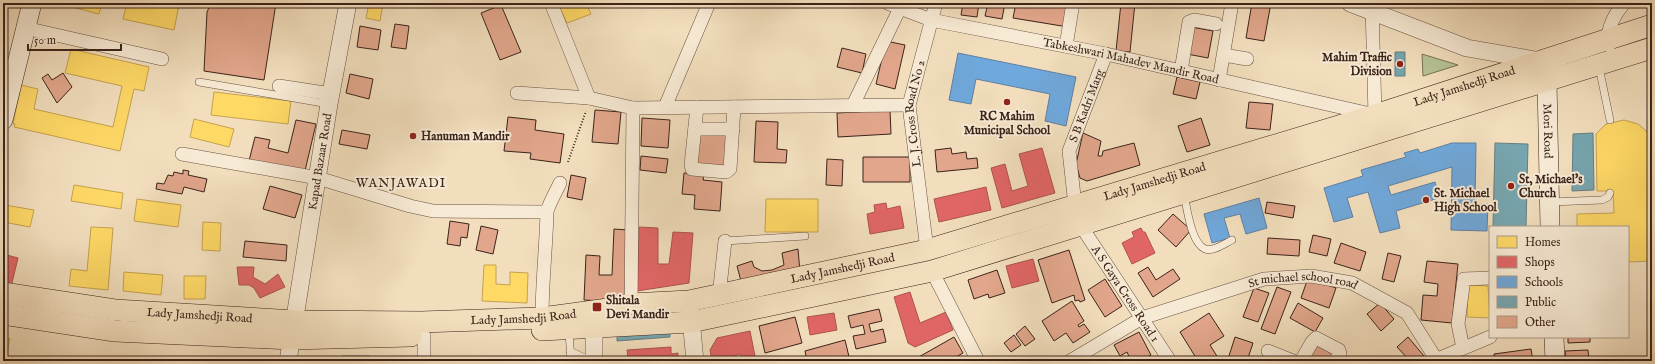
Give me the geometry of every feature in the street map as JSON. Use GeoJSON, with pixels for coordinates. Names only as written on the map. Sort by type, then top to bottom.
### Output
{"type":"FeatureCollection","features":[{"type":"Feature","properties":{"kind":"main road"},"geometry":{"type":"LineString","coordinates":[[3,120],[6,96],[32,3]]}},
{"type":"Feature","properties":{"kind":"main road","name":"Lady Jamshedji Road"},"geometry":{"type":"LineString","coordinates":[[3,293],[116,310],[293,330],[421,322],[542,318],[601,310],[631,304],[689,301],[719,296],[927,250],[1375,115],[1652,24]]}},
{"type":"Feature","properties":{"kind":"main road","name":"Lady Jamshedji Road"},"geometry":{"type":"LineString","coordinates":[[3,314],[115,331],[293,330],[424,336],[691,322],[932,271],[1652,48]]}},
{"type":"Feature","properties":{"kind":"main road","name":"Mori Road"},"geometry":{"type":"LineString","coordinates":[[1547,81],[1550,226]]}},
{"type":"Feature","properties":{"kind":"main road"},"geometry":{"type":"LineString","coordinates":[[1554,338],[1555,361]]}},
{"type":"Feature","properties":{"kind":"street","name":"Kapad Bazaar Road"},"geometry":{"type":"LineString","coordinates":[[288,361],[330,99],[348,3]]}},
{"type":"Feature","properties":{"kind":"street"},"geometry":{"type":"LineString","coordinates":[[551,3],[589,98]]}},
{"type":"Feature","properties":{"kind":"street"},"geometry":{"type":"LineString","coordinates":[[665,107],[709,3]]}},
{"type":"Feature","properties":{"kind":"street","name":"Tabkeshwari Mahadev Mandir Road"},"geometry":{"type":"LineString","coordinates":[[887,3],[931,20],[1106,54],[1375,115]]}},
{"type":"Feature","properties":{"kind":"street","name":"L. J. Cross Road No 2"},"geometry":{"type":"LineString","coordinates":[[927,250],[909,105],[936,3]]}},
{"type":"Feature","properties":{"kind":"street"},"geometry":{"type":"LineString","coordinates":[[1066,46],[1073,3]]}},
{"type":"Feature","properties":{"kind":"street"},"geometry":{"type":"LineString","coordinates":[[1220,80],[1232,3]]}},
{"type":"Feature","properties":{"kind":"street"},"geometry":{"type":"LineString","coordinates":[[1350,3],[1372,8],[1467,48],[1540,60]]}},
{"type":"Feature","properties":{"kind":"street"},"geometry":{"type":"LineString","coordinates":[[1605,62],[1610,24],[1624,3]]}},
{"type":"Feature","properties":{"kind":"street"},"geometry":{"type":"LineString","coordinates":[[853,105],[900,8]]}},
{"type":"Feature","properties":{"kind":"street"},"geometry":{"type":"LineString","coordinates":[[1372,8],[1375,115]]}},
{"type":"Feature","properties":{"kind":"street"},"geometry":{"type":"LineString","coordinates":[[1181,71],[1189,22],[1194,20],[1216,24]]}},
{"type":"Feature","properties":{"kind":"street"},"geometry":{"type":"LineString","coordinates":[[25,28],[162,60]]}},
{"type":"Feature","properties":{"kind":"street","name":"S B Kadri Marg"},"geometry":{"type":"LineString","coordinates":[[1075,205],[1069,151],[1106,54]]}},
{"type":"Feature","properties":{"kind":"street"},"geometry":{"type":"LineString","coordinates":[[1224,55],[1247,59]]}},
{"type":"Feature","properties":{"kind":"street","name":"Mori Road"},"geometry":{"type":"LineString","coordinates":[[1540,60],[1547,81]]}},
{"type":"Feature","properties":{"kind":"street"},"geometry":{"type":"LineString","coordinates":[[279,86],[330,99]]}},
{"type":"Feature","properties":{"kind":"street"},"geometry":{"type":"LineString","coordinates":[[517,93],[589,98],[633,108],[909,105]]}},
{"type":"Feature","properties":{"kind":"street"},"geometry":{"type":"LineString","coordinates":[[697,107],[691,165],[692,169],[726,172],[730,169],[734,106]]}},
{"type":"Feature","properties":{"kind":"street"},"geometry":{"type":"LineString","coordinates":[[631,304],[633,108]]}},
{"type":"Feature","properties":{"kind":"street"},"geometry":{"type":"LineString","coordinates":[[695,129],[733,129]]}},
{"type":"Feature","properties":{"kind":"street"},"geometry":{"type":"LineString","coordinates":[[182,154],[318,178],[410,206],[433,211],[546,212]]}},
{"type":"Feature","properties":{"kind":"street"},"geometry":{"type":"LineString","coordinates":[[542,318],[548,220],[546,212],[560,182]]}},
{"type":"Feature","properties":{"kind":"street","name":"A S Gaya Cross Road 1"},"geometry":{"type":"LineString","coordinates":[[1081,226],[1142,318],[1164,359]]}},
{"type":"Feature","properties":{"kind":"street"},"geometry":{"type":"LineString","coordinates":[[719,296],[725,241]]}},
{"type":"Feature","properties":{"kind":"street"},"geometry":{"type":"LineString","coordinates":[[932,271],[978,361]]}},
{"type":"Feature","properties":{"kind":"street","name":"St michael school road"},"geometry":{"type":"LineString","coordinates":[[1070,361],[1142,318],[1264,279],[1311,276],[1352,283],[1407,313],[1434,360]]}},
{"type":"Feature","properties":{"kind":"street"},"geometry":{"type":"LineString","coordinates":[[1463,348],[1458,324],[1464,279],[1489,278]]}},
{"type":"Feature","properties":{"kind":"street"},"geometry":{"type":"LineString","coordinates":[[689,301],[694,361]]}},
{"type":"Feature","properties":{"kind":"street"},"geometry":{"type":"LineString","coordinates":[[593,361],[594,328]]}},
{"type":"Feature","properties":{"kind":"street"},"geometry":{"type":"LineString","coordinates":[[424,336],[424,361]]}},
{"type":"Feature","properties":{"kind":"street"},"geometry":{"type":"LineString","coordinates":[[1434,360],[1489,337]]}},
{"type":"Feature","properties":{"kind":"street"},"geometry":{"type":"LineString","coordinates":[[1301,361],[1316,338],[1339,350],[1340,354],[1335,361]]}},
{"type":"Feature","properties":{"kind":"street"},"geometry":{"type":"LineString","coordinates":[[1268,351],[1293,361]]}},
{"type":"Feature","properties":{"kind":"lane"},"geometry":{"type":"LineString","coordinates":[[1605,62],[1610,120]]}},
{"type":"Feature","properties":{"kind":"lane"},"geometry":{"type":"LineString","coordinates":[[199,82],[330,99]]}},
{"type":"Feature","properties":{"kind":"lane"},"geometry":{"type":"LineString","coordinates":[[1550,202],[1602,200],[1608,197],[1610,193]]}},
{"type":"Feature","properties":{"kind":"lane"},"geometry":{"type":"LineString","coordinates":[[1184,194],[1196,242],[1206,249],[1216,248],[1232,240]]}},
{"type":"Feature","properties":{"kind":"lane"},"geometry":{"type":"LineString","coordinates":[[725,241],[806,236]]}},
{"type":"Feature","properties":{"kind":"lane"},"geometry":{"type":"LineString","coordinates":[[569,329],[571,361]]}},
{"type":"Feature","properties":{"kind":"lane"},"geometry":{"type":"LineString","coordinates":[[570,351],[593,361]]}},
{"type":"Feature","properties":{"kind":"path"},"geometry":{"type":"LineString","coordinates":[[568,162],[588,106],[589,98]]}},
{"type":"Feature","properties":{"kind":"green space"},"geometry":{"type":"Polygon","coordinates":[[[1422,54],[1458,65],[1423,76],[1422,54]]]}},
{"type":"Feature","properties":{"kind":"building: Homes"},"geometry":{"type":"Polygon","coordinates":[[[56,3],[102,3],[99,14],[56,3]]]}},
{"type":"Feature","properties":{"kind":"building: Homes"},"geometry":{"type":"Polygon","coordinates":[[[127,3],[146,3],[167,8],[168,3],[179,5],[174,30],[123,19],[127,3]]]}},
{"type":"Feature","properties":{"kind":"building: Homes"},"geometry":{"type":"Polygon","coordinates":[[[369,3],[383,3],[380,21],[366,18],[369,3]]]}},
{"type":"Feature","properties":{"kind":"building: Homes"},"geometry":{"type":"Polygon","coordinates":[[[557,3],[586,3],[591,14],[567,23],[557,3]]]}},
{"type":"Feature","properties":{"kind":"building: Homes"},"geometry":{"type":"Polygon","coordinates":[[[71,49],[149,67],[144,91],[134,89],[120,151],[14,127],[15,124],[13,124],[21,85],[38,89],[34,109],[113,127],[122,86],[65,73],[71,49]]]}},
{"type":"Feature","properties":{"kind":"building: Homes"},"geometry":{"type":"Polygon","coordinates":[[[214,92],[291,101],[288,124],[211,115],[214,92]]]}},
{"type":"Feature","properties":{"kind":"building: Homes"},"geometry":{"type":"Polygon","coordinates":[[[194,119],[234,129],[229,147],[190,137],[194,119]]]}},
{"type":"Feature","properties":{"kind":"building: Homes"},"geometry":{"type":"Polygon","coordinates":[[[1624,120],[1638,124],[1652,136],[1652,261],[1629,262],[1629,226],[1577,226],[1577,214],[1614,213],[1613,191],[1597,191],[1596,134],[1606,124],[1624,120]]]}},
{"type":"Feature","properties":{"kind":"building: Homes"},"geometry":{"type":"Polygon","coordinates":[[[74,185],[123,193],[121,209],[71,201],[74,185]]]}},
{"type":"Feature","properties":{"kind":"building: Homes"},"geometry":{"type":"Polygon","coordinates":[[[137,199],[181,205],[178,227],[134,221],[137,199]]]}},
{"type":"Feature","properties":{"kind":"building: Homes"},"geometry":{"type":"Polygon","coordinates":[[[766,199],[818,199],[818,232],[765,232],[766,199]]]}},
{"type":"Feature","properties":{"kind":"building: Homes"},"geometry":{"type":"Polygon","coordinates":[[[5,205],[34,210],[30,227],[3,222],[5,205]]]}},
{"type":"Feature","properties":{"kind":"building: Homes"},"geometry":{"type":"Polygon","coordinates":[[[203,222],[221,223],[220,251],[202,250],[203,222]]]}},
{"type":"Feature","properties":{"kind":"building: Homes"},"geometry":{"type":"Polygon","coordinates":[[[91,227],[113,228],[108,290],[69,286],[71,269],[87,271],[91,227]]]}},
{"type":"Feature","properties":{"kind":"building: Homes"},"geometry":{"type":"Polygon","coordinates":[[[484,265],[496,265],[496,284],[510,285],[510,272],[528,273],[527,303],[482,301],[484,265]]]}},
{"type":"Feature","properties":{"kind":"building: Homes"},"geometry":{"type":"Polygon","coordinates":[[[124,272],[163,275],[161,295],[123,291],[124,272]]]}},
{"type":"Feature","properties":{"kind":"building: Homes"},"geometry":{"type":"Polygon","coordinates":[[[184,276],[206,276],[205,299],[184,299],[184,276]]]}},
{"type":"Feature","properties":{"kind":"building: Homes"},"geometry":{"type":"Polygon","coordinates":[[[1468,285],[1488,286],[1489,318],[1467,317],[1468,285]]]}},
{"type":"Feature","properties":{"kind":"building: Homes"},"geometry":{"type":"Polygon","coordinates":[[[3,337],[10,339],[5,361],[3,361],[3,337]]]}},
{"type":"Feature","properties":{"kind":"building: Shops"},"geometry":{"type":"Polygon","coordinates":[[[1042,148],[1055,193],[1002,208],[991,168],[1005,164],[1012,191],[1028,186],[1019,154],[1042,148]]]}},
{"type":"Feature","properties":{"kind":"building: Shops"},"geometry":{"type":"Polygon","coordinates":[[[986,187],[991,210],[939,222],[934,199],[986,187]]]}},
{"type":"Feature","properties":{"kind":"building: Shops"},"geometry":{"type":"Polygon","coordinates":[[[886,203],[887,209],[900,206],[904,228],[870,234],[867,214],[875,212],[874,205],[886,203]]]}},
{"type":"Feature","properties":{"kind":"building: Shops"},"geometry":{"type":"Polygon","coordinates":[[[639,227],[658,228],[658,264],[669,264],[673,232],[693,233],[689,283],[637,291],[639,227]]]}},
{"type":"Feature","properties":{"kind":"building: Shops"},"geometry":{"type":"Polygon","coordinates":[[[1141,228],[1143,232],[1145,232],[1155,253],[1132,264],[1122,243],[1134,237],[1132,232],[1141,228]]]}},
{"type":"Feature","properties":{"kind":"building: Shops"},"geometry":{"type":"Polygon","coordinates":[[[3,254],[18,258],[11,287],[3,285],[3,254]]]}},
{"type":"Feature","properties":{"kind":"building: Shops"},"geometry":{"type":"Polygon","coordinates":[[[1033,259],[1039,281],[1012,288],[1006,266],[1033,259]]]}},
{"type":"Feature","properties":{"kind":"building: Shops"},"geometry":{"type":"Polygon","coordinates":[[[237,267],[254,267],[253,277],[265,284],[278,274],[285,287],[260,298],[254,288],[249,285],[239,285],[237,267]]]}},
{"type":"Feature","properties":{"kind":"building: Shops"},"geometry":{"type":"Polygon","coordinates":[[[910,292],[920,323],[946,312],[953,330],[915,347],[908,343],[894,297],[910,292]]]}},
{"type":"Feature","properties":{"kind":"building: Shops"},"geometry":{"type":"Polygon","coordinates":[[[834,313],[837,330],[810,335],[807,317],[834,313]]]}},
{"type":"Feature","properties":{"kind":"building: Shops"},"geometry":{"type":"Polygon","coordinates":[[[750,331],[756,361],[742,361],[740,354],[731,357],[731,361],[712,361],[710,350],[717,338],[750,331]]]}},
{"type":"Feature","properties":{"kind":"building: Shops"},"geometry":{"type":"Polygon","coordinates":[[[671,347],[671,354],[678,353],[678,361],[622,361],[622,358],[628,358],[627,350],[671,347]]]}},
{"type":"Feature","properties":{"kind":"building: Shops"},"geometry":{"type":"Polygon","coordinates":[[[239,357],[267,361],[238,361],[239,357]]]}},
{"type":"Feature","properties":{"kind":"building: Shops"},"geometry":{"type":"Polygon","coordinates":[[[427,357],[454,357],[454,361],[427,361],[427,357]]]}},
{"type":"Feature","properties":{"kind":"building: Shops"},"geometry":{"type":"Polygon","coordinates":[[[547,358],[548,361],[507,361],[507,359],[547,358]]]}},
{"type":"Feature","properties":{"kind":"building: Schools"},"geometry":{"type":"Polygon","coordinates":[[[958,53],[1076,77],[1066,126],[1045,121],[1050,94],[976,79],[971,104],[949,100],[958,53]]]}},
{"type":"Feature","properties":{"kind":"building: Schools"},"geometry":{"type":"Polygon","coordinates":[[[1452,143],[1476,143],[1475,204],[1488,204],[1487,231],[1451,230],[1452,167],[1388,186],[1391,195],[1435,182],[1439,198],[1396,211],[1400,228],[1380,233],[1368,192],[1347,198],[1353,217],[1334,222],[1324,188],[1363,176],[1361,170],[1406,157],[1404,153],[1418,149],[1420,153],[1452,143]]]}},
{"type":"Feature","properties":{"kind":"building: Schools"},"geometry":{"type":"Polygon","coordinates":[[[1259,198],[1267,228],[1246,234],[1240,214],[1224,218],[1230,238],[1212,243],[1204,214],[1259,198]]]}},
{"type":"Feature","properties":{"kind":"building: Public","name":"Mahim Traffic Division"},"geometry":{"type":"Polygon","coordinates":[[[1395,52],[1405,52],[1405,76],[1395,76],[1395,52]]]}},
{"type":"Feature","properties":{"kind":"building: Public"},"geometry":{"type":"Polygon","coordinates":[[[1593,133],[1594,190],[1572,191],[1573,134],[1593,133]]]}},
{"type":"Feature","properties":{"kind":"building: Public","name":"St, Michael's Church"},"geometry":{"type":"Polygon","coordinates":[[[1495,143],[1528,144],[1526,226],[1493,226],[1495,143]]]}},
{"type":"Feature","properties":{"kind":"building: Public"},"geometry":{"type":"Polygon","coordinates":[[[670,326],[670,337],[617,341],[617,330],[670,326]]]}},
{"type":"Feature","properties":{"kind":"building: Public"},"geometry":{"type":"Polygon","coordinates":[[[342,356],[370,356],[370,361],[342,361],[342,356]]]}},
{"type":"Feature","properties":{"kind":"building: Other"},"geometry":{"type":"Polygon","coordinates":[[[211,3],[276,3],[264,80],[204,71],[207,12],[211,3]]]}},
{"type":"Feature","properties":{"kind":"building: Other"},"geometry":{"type":"Polygon","coordinates":[[[963,3],[979,3],[977,17],[961,15],[963,3]]]}},
{"type":"Feature","properties":{"kind":"building: Other"},"geometry":{"type":"Polygon","coordinates":[[[988,3],[1005,3],[1002,19],[985,16],[988,3]]]}},
{"type":"Feature","properties":{"kind":"building: Other"},"geometry":{"type":"Polygon","coordinates":[[[1016,3],[1071,5],[1068,27],[1013,18],[1016,3]]]}},
{"type":"Feature","properties":{"kind":"building: Other"},"geometry":{"type":"Polygon","coordinates":[[[1121,3],[1135,3],[1130,52],[1116,51],[1121,3]]]}},
{"type":"Feature","properties":{"kind":"building: Other"},"geometry":{"type":"Polygon","coordinates":[[[1252,3],[1271,3],[1264,41],[1246,38],[1252,3]]]}},
{"type":"Feature","properties":{"kind":"building: Other"},"geometry":{"type":"Polygon","coordinates":[[[501,5],[521,52],[500,60],[481,13],[501,5]]]}},
{"type":"Feature","properties":{"kind":"building: Other"},"geometry":{"type":"Polygon","coordinates":[[[395,24],[409,26],[406,49],[391,47],[395,24]]]}},
{"type":"Feature","properties":{"kind":"building: Other"},"geometry":{"type":"Polygon","coordinates":[[[360,26],[381,30],[378,50],[357,47],[360,26]]]}},
{"type":"Feature","properties":{"kind":"building: Other"},"geometry":{"type":"Polygon","coordinates":[[[1191,27],[1213,31],[1208,58],[1187,54],[1191,27]]]}},
{"type":"Feature","properties":{"kind":"building: Other"},"geometry":{"type":"Polygon","coordinates":[[[886,41],[905,45],[895,89],[876,84],[886,41]]]}},
{"type":"Feature","properties":{"kind":"building: Other"},"geometry":{"type":"Polygon","coordinates":[[[842,48],[866,54],[862,73],[837,67],[842,48]]]}},
{"type":"Feature","properties":{"kind":"building: Other"},"geometry":{"type":"Polygon","coordinates":[[[63,73],[72,87],[57,103],[42,78],[48,74],[52,80],[63,73]]]}},
{"type":"Feature","properties":{"kind":"building: Other"},"geometry":{"type":"Polygon","coordinates":[[[350,74],[373,79],[369,99],[346,93],[350,74]]]}},
{"type":"Feature","properties":{"kind":"building: Other"},"geometry":{"type":"Polygon","coordinates":[[[1177,77],[1200,82],[1196,99],[1173,94],[1177,77]]]}},
{"type":"Feature","properties":{"kind":"building: Other"},"geometry":{"type":"Polygon","coordinates":[[[1249,102],[1273,104],[1270,130],[1246,128],[1249,102]]]}},
{"type":"Feature","properties":{"kind":"building: Other"},"geometry":{"type":"Polygon","coordinates":[[[595,110],[621,112],[618,144],[592,142],[595,110]]]}},
{"type":"Feature","properties":{"kind":"building: Other"},"geometry":{"type":"Polygon","coordinates":[[[890,110],[891,134],[838,137],[837,113],[890,110]]]}},
{"type":"Feature","properties":{"kind":"building: Other"},"geometry":{"type":"Polygon","coordinates":[[[508,117],[536,120],[535,130],[564,134],[560,163],[530,159],[531,153],[504,151],[508,117]]]}},
{"type":"Feature","properties":{"kind":"building: Other"},"geometry":{"type":"Polygon","coordinates":[[[642,118],[670,120],[668,148],[641,146],[642,118]]]}},
{"type":"Feature","properties":{"kind":"building: Other"},"geometry":{"type":"Polygon","coordinates":[[[1201,118],[1210,145],[1187,152],[1178,126],[1201,118]]]}},
{"type":"Feature","properties":{"kind":"building: Other"},"geometry":{"type":"Polygon","coordinates":[[[296,120],[316,124],[304,175],[249,161],[255,137],[270,140],[268,148],[288,153],[296,120]]]}},
{"type":"Feature","properties":{"kind":"building: Other"},"geometry":{"type":"Polygon","coordinates":[[[756,121],[778,122],[777,149],[787,150],[786,163],[754,162],[756,121]]]}},
{"type":"Feature","properties":{"kind":"building: Other"},"geometry":{"type":"Polygon","coordinates":[[[342,130],[370,135],[367,149],[339,144],[342,130]]]}},
{"type":"Feature","properties":{"kind":"building: Other"},"geometry":{"type":"Polygon","coordinates":[[[699,133],[728,133],[725,166],[695,164],[699,133]]]}},
{"type":"Feature","properties":{"kind":"building: Other"},"geometry":{"type":"Polygon","coordinates":[[[1083,133],[1101,141],[1098,156],[1102,156],[1103,151],[1134,143],[1140,165],[1087,181],[1080,178],[1076,164],[1083,133]]]}},
{"type":"Feature","properties":{"kind":"building: Other"},"geometry":{"type":"Polygon","coordinates":[[[951,148],[952,154],[966,152],[967,159],[977,158],[978,168],[937,172],[935,150],[951,148]]]}},
{"type":"Feature","properties":{"kind":"building: Other"},"geometry":{"type":"Polygon","coordinates":[[[641,156],[668,159],[666,173],[640,170],[641,156]]]}},
{"type":"Feature","properties":{"kind":"building: Other"},"geometry":{"type":"Polygon","coordinates":[[[863,157],[910,157],[910,182],[863,182],[863,157]]]}},
{"type":"Feature","properties":{"kind":"building: Other"},"geometry":{"type":"Polygon","coordinates":[[[827,159],[843,160],[842,186],[826,185],[827,159]]]}},
{"type":"Feature","properties":{"kind":"building: Other"},"geometry":{"type":"Polygon","coordinates":[[[183,170],[189,171],[188,175],[207,179],[204,192],[184,187],[182,194],[156,189],[157,183],[164,184],[168,175],[173,176],[174,172],[183,174],[183,170]]]}},
{"type":"Feature","properties":{"kind":"building: Other"},"geometry":{"type":"Polygon","coordinates":[[[684,173],[704,175],[703,180],[722,182],[720,211],[694,209],[695,195],[682,194],[684,173]]]}},
{"type":"Feature","properties":{"kind":"building: Other"},"geometry":{"type":"Polygon","coordinates":[[[571,175],[586,178],[582,200],[567,197],[571,175]]]}},
{"type":"Feature","properties":{"kind":"building: Other"},"geometry":{"type":"Polygon","coordinates":[[[270,186],[302,195],[295,218],[263,209],[270,186]]]}},
{"type":"Feature","properties":{"kind":"building: Other"},"geometry":{"type":"Polygon","coordinates":[[[1267,202],[1295,206],[1293,218],[1265,213],[1267,202]]]}},
{"type":"Feature","properties":{"kind":"building: Other"},"geometry":{"type":"Polygon","coordinates":[[[1173,214],[1191,230],[1176,247],[1158,230],[1173,214]]]}},
{"type":"Feature","properties":{"kind":"building: Other"},"geometry":{"type":"Polygon","coordinates":[[[450,221],[469,224],[467,238],[461,237],[460,246],[447,244],[450,221]]]}},
{"type":"Feature","properties":{"kind":"building: Other"},"geometry":{"type":"Polygon","coordinates":[[[481,226],[498,230],[493,254],[476,250],[481,226]]]}},
{"type":"Feature","properties":{"kind":"building: Other"},"geometry":{"type":"Polygon","coordinates":[[[614,229],[628,230],[624,302],[584,300],[586,255],[600,256],[599,275],[612,275],[614,229]]]}},
{"type":"Feature","properties":{"kind":"building: Other"},"geometry":{"type":"Polygon","coordinates":[[[1313,235],[1331,239],[1327,256],[1309,252],[1313,235]]]}},
{"type":"Feature","properties":{"kind":"building: Other"},"geometry":{"type":"Polygon","coordinates":[[[1268,238],[1300,240],[1299,256],[1267,254],[1268,238]]]}},
{"type":"Feature","properties":{"kind":"building: Other"},"geometry":{"type":"Polygon","coordinates":[[[245,241],[287,245],[286,261],[243,257],[245,241]]]}},
{"type":"Feature","properties":{"kind":"building: Other"},"geometry":{"type":"Polygon","coordinates":[[[1341,243],[1366,252],[1360,271],[1334,263],[1341,243]]]}},
{"type":"Feature","properties":{"kind":"building: Other"},"geometry":{"type":"Polygon","coordinates":[[[798,249],[800,272],[742,285],[737,266],[752,261],[754,267],[762,271],[772,270],[784,265],[782,253],[798,249]]]}},
{"type":"Feature","properties":{"kind":"building: Other"},"geometry":{"type":"Polygon","coordinates":[[[1069,250],[1085,300],[1080,302],[1079,300],[1075,301],[1074,295],[1052,303],[1038,260],[1069,250]]]}},
{"type":"Feature","properties":{"kind":"building: Other"},"geometry":{"type":"Polygon","coordinates":[[[1388,253],[1401,256],[1394,282],[1382,279],[1388,253]]]}},
{"type":"Feature","properties":{"kind":"building: Other"},"geometry":{"type":"Polygon","coordinates":[[[1427,261],[1458,264],[1452,323],[1421,320],[1423,295],[1437,296],[1438,284],[1424,282],[1427,261]]]}},
{"type":"Feature","properties":{"kind":"building: Other"},"geometry":{"type":"Polygon","coordinates":[[[1148,267],[1156,280],[1173,269],[1180,279],[1153,297],[1138,273],[1148,267]]]}},
{"type":"Feature","properties":{"kind":"building: Other"},"geometry":{"type":"Polygon","coordinates":[[[997,270],[1005,293],[989,298],[988,294],[974,299],[968,280],[997,270]]]}},
{"type":"Feature","properties":{"kind":"building: Other"},"geometry":{"type":"Polygon","coordinates":[[[1308,278],[1336,288],[1329,308],[1301,298],[1308,278]]]}},
{"type":"Feature","properties":{"kind":"building: Other"},"geometry":{"type":"Polygon","coordinates":[[[1105,279],[1122,306],[1105,317],[1088,290],[1105,279]]]}},
{"type":"Feature","properties":{"kind":"building: Other"},"geometry":{"type":"Polygon","coordinates":[[[1277,287],[1291,292],[1275,334],[1261,329],[1277,287]]]}},
{"type":"Feature","properties":{"kind":"building: Other"},"geometry":{"type":"Polygon","coordinates":[[[1254,288],[1269,293],[1258,322],[1243,317],[1254,288]]]}},
{"type":"Feature","properties":{"kind":"building: Other"},"geometry":{"type":"Polygon","coordinates":[[[1072,301],[1084,321],[1078,325],[1079,327],[1084,324],[1090,332],[1073,343],[1066,333],[1054,341],[1042,321],[1072,301]]]}},
{"type":"Feature","properties":{"kind":"building: Other"},"geometry":{"type":"Polygon","coordinates":[[[1298,303],[1323,318],[1315,332],[1290,318],[1298,303]]]}},
{"type":"Feature","properties":{"kind":"building: Other"},"geometry":{"type":"Polygon","coordinates":[[[1380,303],[1394,319],[1381,331],[1367,314],[1380,303]]]}},
{"type":"Feature","properties":{"kind":"building: Other"},"geometry":{"type":"Polygon","coordinates":[[[879,309],[882,321],[869,324],[871,332],[883,329],[886,342],[856,349],[853,336],[865,334],[863,325],[851,328],[848,316],[879,309]]]}},
{"type":"Feature","properties":{"kind":"building: Other"},"geometry":{"type":"Polygon","coordinates":[[[1209,313],[1224,336],[1210,345],[1220,361],[1198,361],[1180,332],[1209,313]]]}},
{"type":"Feature","properties":{"kind":"building: Other"},"geometry":{"type":"Polygon","coordinates":[[[795,317],[802,343],[765,353],[759,326],[795,317]]]}},
{"type":"Feature","properties":{"kind":"building: Other"},"geometry":{"type":"Polygon","coordinates":[[[1025,326],[1035,339],[1025,346],[1016,334],[1025,326]]]}},
{"type":"Feature","properties":{"kind":"building: Other"},"geometry":{"type":"Polygon","coordinates":[[[1139,332],[1151,355],[1139,361],[1131,361],[1127,352],[1120,356],[1114,345],[1139,332]]]}},
{"type":"Feature","properties":{"kind":"building: Other"},"geometry":{"type":"Polygon","coordinates":[[[1014,335],[1021,345],[1011,352],[1004,343],[1014,335]]]}},
{"type":"Feature","properties":{"kind":"building: Other"},"geometry":{"type":"Polygon","coordinates":[[[954,337],[963,353],[949,361],[919,361],[917,358],[954,337]]]}},
{"type":"Feature","properties":{"kind":"building: Other"},"geometry":{"type":"Polygon","coordinates":[[[1235,337],[1253,343],[1247,361],[1228,359],[1235,337]]]}},
{"type":"Feature","properties":{"kind":"building: Other"},"geometry":{"type":"Polygon","coordinates":[[[1408,337],[1424,356],[1418,361],[1410,361],[1397,347],[1408,337]]]}},
{"type":"Feature","properties":{"kind":"building: Other"},"geometry":{"type":"Polygon","coordinates":[[[1568,338],[1590,338],[1590,342],[1568,343],[1568,338]]]}},
{"type":"Feature","properties":{"kind":"building: Other"},"geometry":{"type":"Polygon","coordinates":[[[845,340],[850,361],[807,361],[805,351],[845,340]]]}},
{"type":"Feature","properties":{"kind":"building: Other"},"geometry":{"type":"Polygon","coordinates":[[[1314,344],[1337,356],[1333,361],[1308,361],[1314,344]]]}},
{"type":"Feature","properties":{"kind":"building: Other"},"geometry":{"type":"Polygon","coordinates":[[[1531,349],[1533,361],[1495,361],[1494,354],[1531,349]]]}},
{"type":"Feature","properties":{"kind":"building: Other"},"geometry":{"type":"Polygon","coordinates":[[[1588,350],[1589,361],[1566,361],[1565,351],[1588,350]]]}},
{"type":"Feature","properties":{"kind":"building: Other"},"geometry":{"type":"Polygon","coordinates":[[[493,357],[493,361],[463,361],[463,359],[493,357]]]}},
{"type":"Feature","properties":{"kind":"building: Other"},"geometry":{"type":"Polygon","coordinates":[[[377,358],[417,359],[417,361],[377,361],[377,358]]]}},
{"type":"Feature","properties":{"kind":"place","name":"Mahim Traffic Division"},"geometry":{"type":"Point","coordinates":[1400,64]}},
{"type":"Feature","properties":{"kind":"place","name":"RC Mahim Municipal School"},"geometry":{"type":"Point","coordinates":[1007,102]}},
{"type":"Feature","properties":{"kind":"place","name":"Hanuman Mandir"},"geometry":{"type":"Point","coordinates":[413,136]}},
{"type":"Feature","properties":{"kind":"place","name":"St, Michael's Church"},"geometry":{"type":"Point","coordinates":[1511,186]}},
{"type":"Feature","properties":{"kind":"place","name":"St. Michael High School"},"geometry":{"type":"Point","coordinates":[1426,200]}},
{"type":"Feature","properties":{"kind":"place","name":"Shitala Devi Mandir"},"geometry":{"type":"Point","coordinates":[597,307]}},
{"type":"Feature","properties":{"kind":"district","name":"WANJAWADI"},"geometry":{"type":"Point","coordinates":[401,182]}}]}
